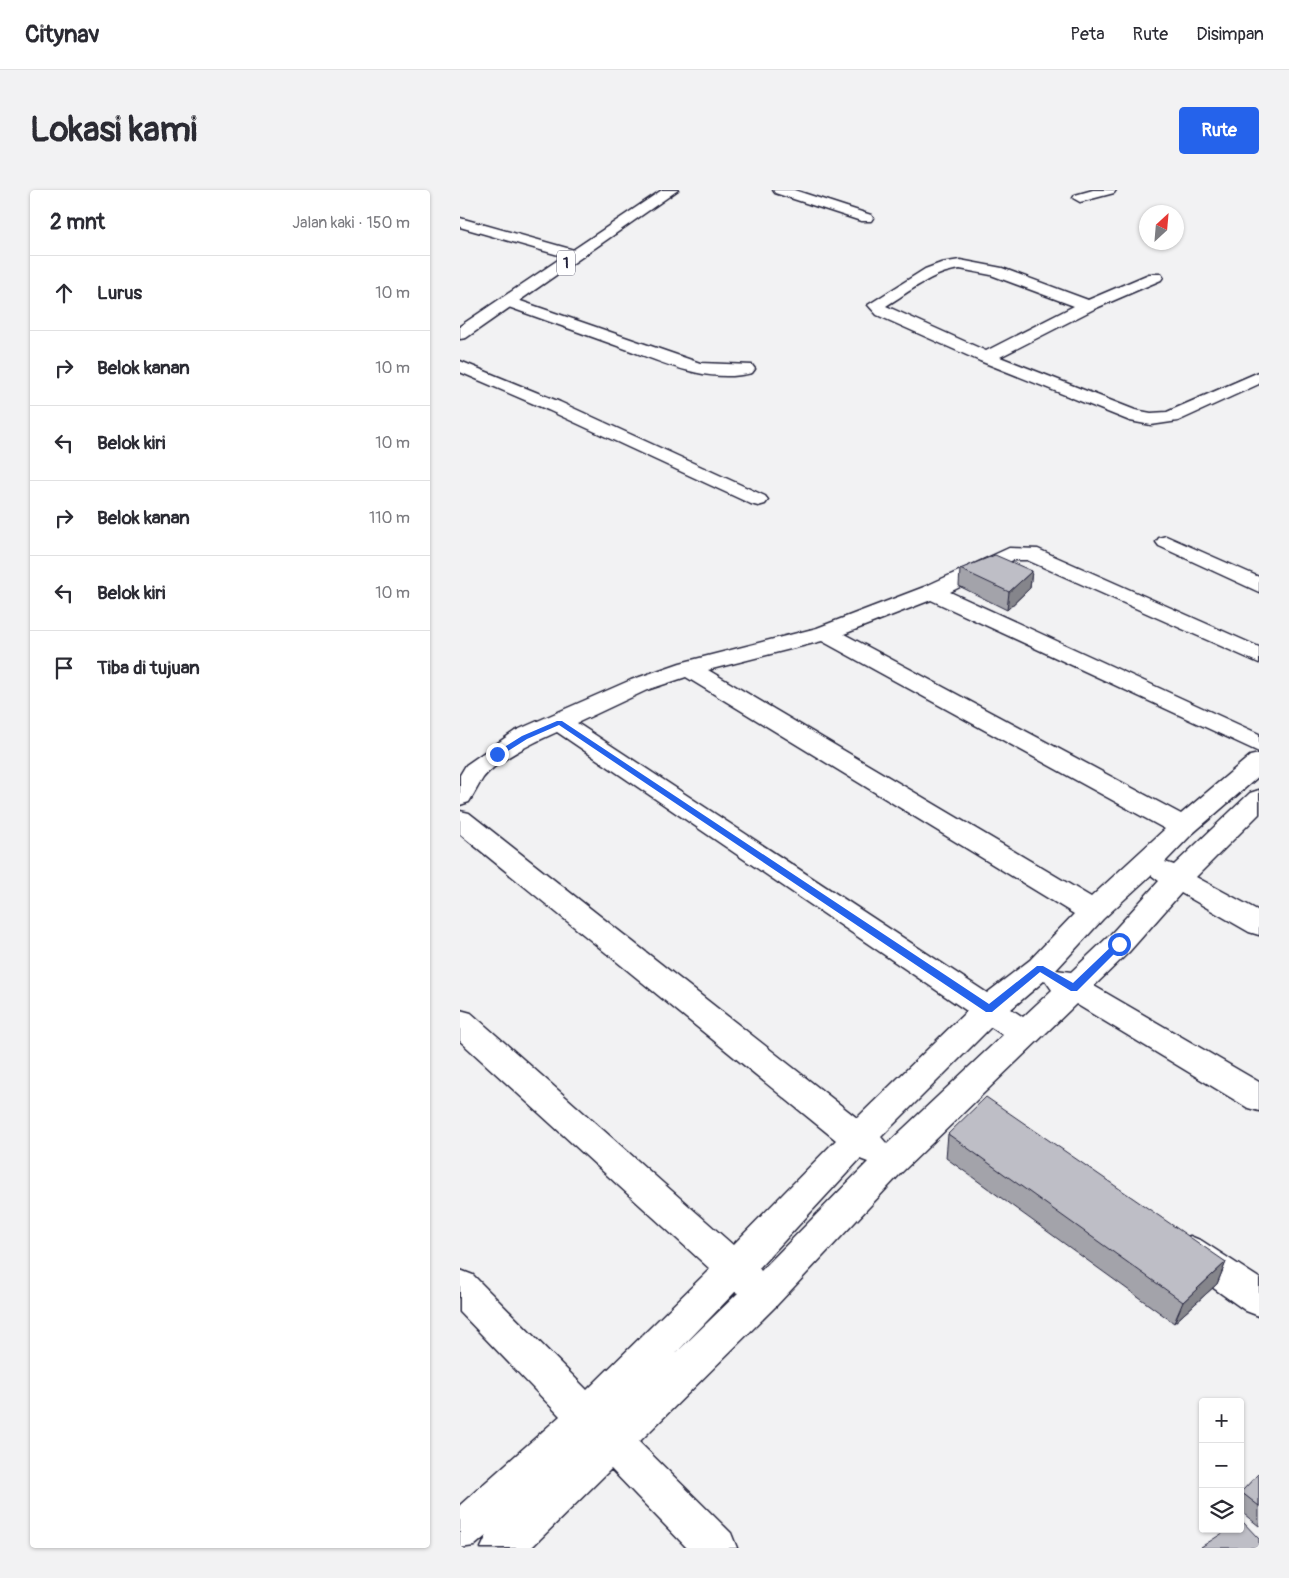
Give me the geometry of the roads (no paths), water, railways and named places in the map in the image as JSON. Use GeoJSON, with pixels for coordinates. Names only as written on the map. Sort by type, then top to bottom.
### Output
{"type":"FeatureCollection","features":[{"type":"Feature","properties":{"kind":"main road","name":"1"},"geometry":{"type":"LineString","coordinates":[[460,334],[671,190]]}},
{"type":"Feature","properties":{"kind":"main road"},"geometry":{"type":"LineString","coordinates":[[780,190],[866,218]]}},
{"type":"Feature","properties":{"kind":"main road"},"geometry":{"type":"LineString","coordinates":[[1080,198],[1109,190]]}},
{"type":"Feature","properties":{"kind":"main road"},"geometry":{"type":"LineString","coordinates":[[460,222],[576,256]]}},
{"type":"Feature","properties":{"kind":"main road"},"geometry":{"type":"LineString","coordinates":[[1088,306],[982,267],[961,264],[945,266],[876,305],[884,312],[986,357],[1130,415],[1151,419],[1171,417],[1259,377]]}},
{"type":"Feature","properties":{"kind":"main road"},"geometry":{"type":"LineString","coordinates":[[986,357],[1088,306],[1155,277]]}},
{"type":"Feature","properties":{"kind":"main road"},"geometry":{"type":"LineString","coordinates":[[509,302],[696,368],[724,371],[746,369]]}},
{"type":"Feature","properties":{"kind":"main road"},"geometry":{"type":"LineString","coordinates":[[460,366],[554,406],[758,500]]}},
{"type":"Feature","properties":{"kind":"main road"},"geometry":{"type":"LineString","coordinates":[[1166,542],[1259,585]]}},
{"type":"Feature","properties":{"kind":"main road"},"geometry":{"type":"LineString","coordinates":[[460,796],[475,771],[524,737],[639,685],[688,668],[825,633],[932,592],[1009,554],[1030,554],[1259,656]]}},
{"type":"Feature","properties":{"kind":"main road"},"geometry":{"type":"LineString","coordinates":[[932,592],[1259,744]]}},
{"type":"Feature","properties":{"kind":"main road"},"geometry":{"type":"LineString","coordinates":[[825,633],[1183,827]]}},
{"type":"Feature","properties":{"kind":"main road"},"geometry":{"type":"LineString","coordinates":[[688,668],[1093,912]]}},
{"type":"Feature","properties":{"kind":"main road"},"geometry":{"type":"LineString","coordinates":[[559,722],[1025,1034]]}},
{"type":"Feature","properties":{"kind":"main road"},"geometry":{"type":"LineString","coordinates":[[502,1548],[734,1269],[858,1138],[989,1009],[1040,968],[1093,912],[1183,827],[1256,779]]}},
{"type":"Feature","properties":{"kind":"main road"},"geometry":{"type":"LineString","coordinates":[[460,1532],[600,1429],[764,1294],[889,1163],[972,1104],[1025,1034],[1119,944],[1177,879],[1256,779]]}},
{"type":"Feature","properties":{"kind":"main road"},"geometry":{"type":"LineString","coordinates":[[460,820],[889,1163]]}},
{"type":"Feature","properties":{"kind":"main road"},"geometry":{"type":"LineString","coordinates":[[1148,862],[1259,924]]}},
{"type":"Feature","properties":{"kind":"main road"},"geometry":{"type":"LineString","coordinates":[[1040,968],[1259,1098]]}},
{"type":"Feature","properties":{"kind":"main road"},"geometry":{"type":"LineString","coordinates":[[460,1022],[764,1294]]}},
{"type":"Feature","properties":{"kind":"main road"},"geometry":{"type":"LineString","coordinates":[[926,1072],[972,1104]]}},
{"type":"Feature","properties":{"kind":"main road"},"geometry":{"type":"LineString","coordinates":[[1162,1233],[1259,1299]]}},
{"type":"Feature","properties":{"kind":"main road"},"geometry":{"type":"LineString","coordinates":[[460,1288],[716,1548]]}}]}
